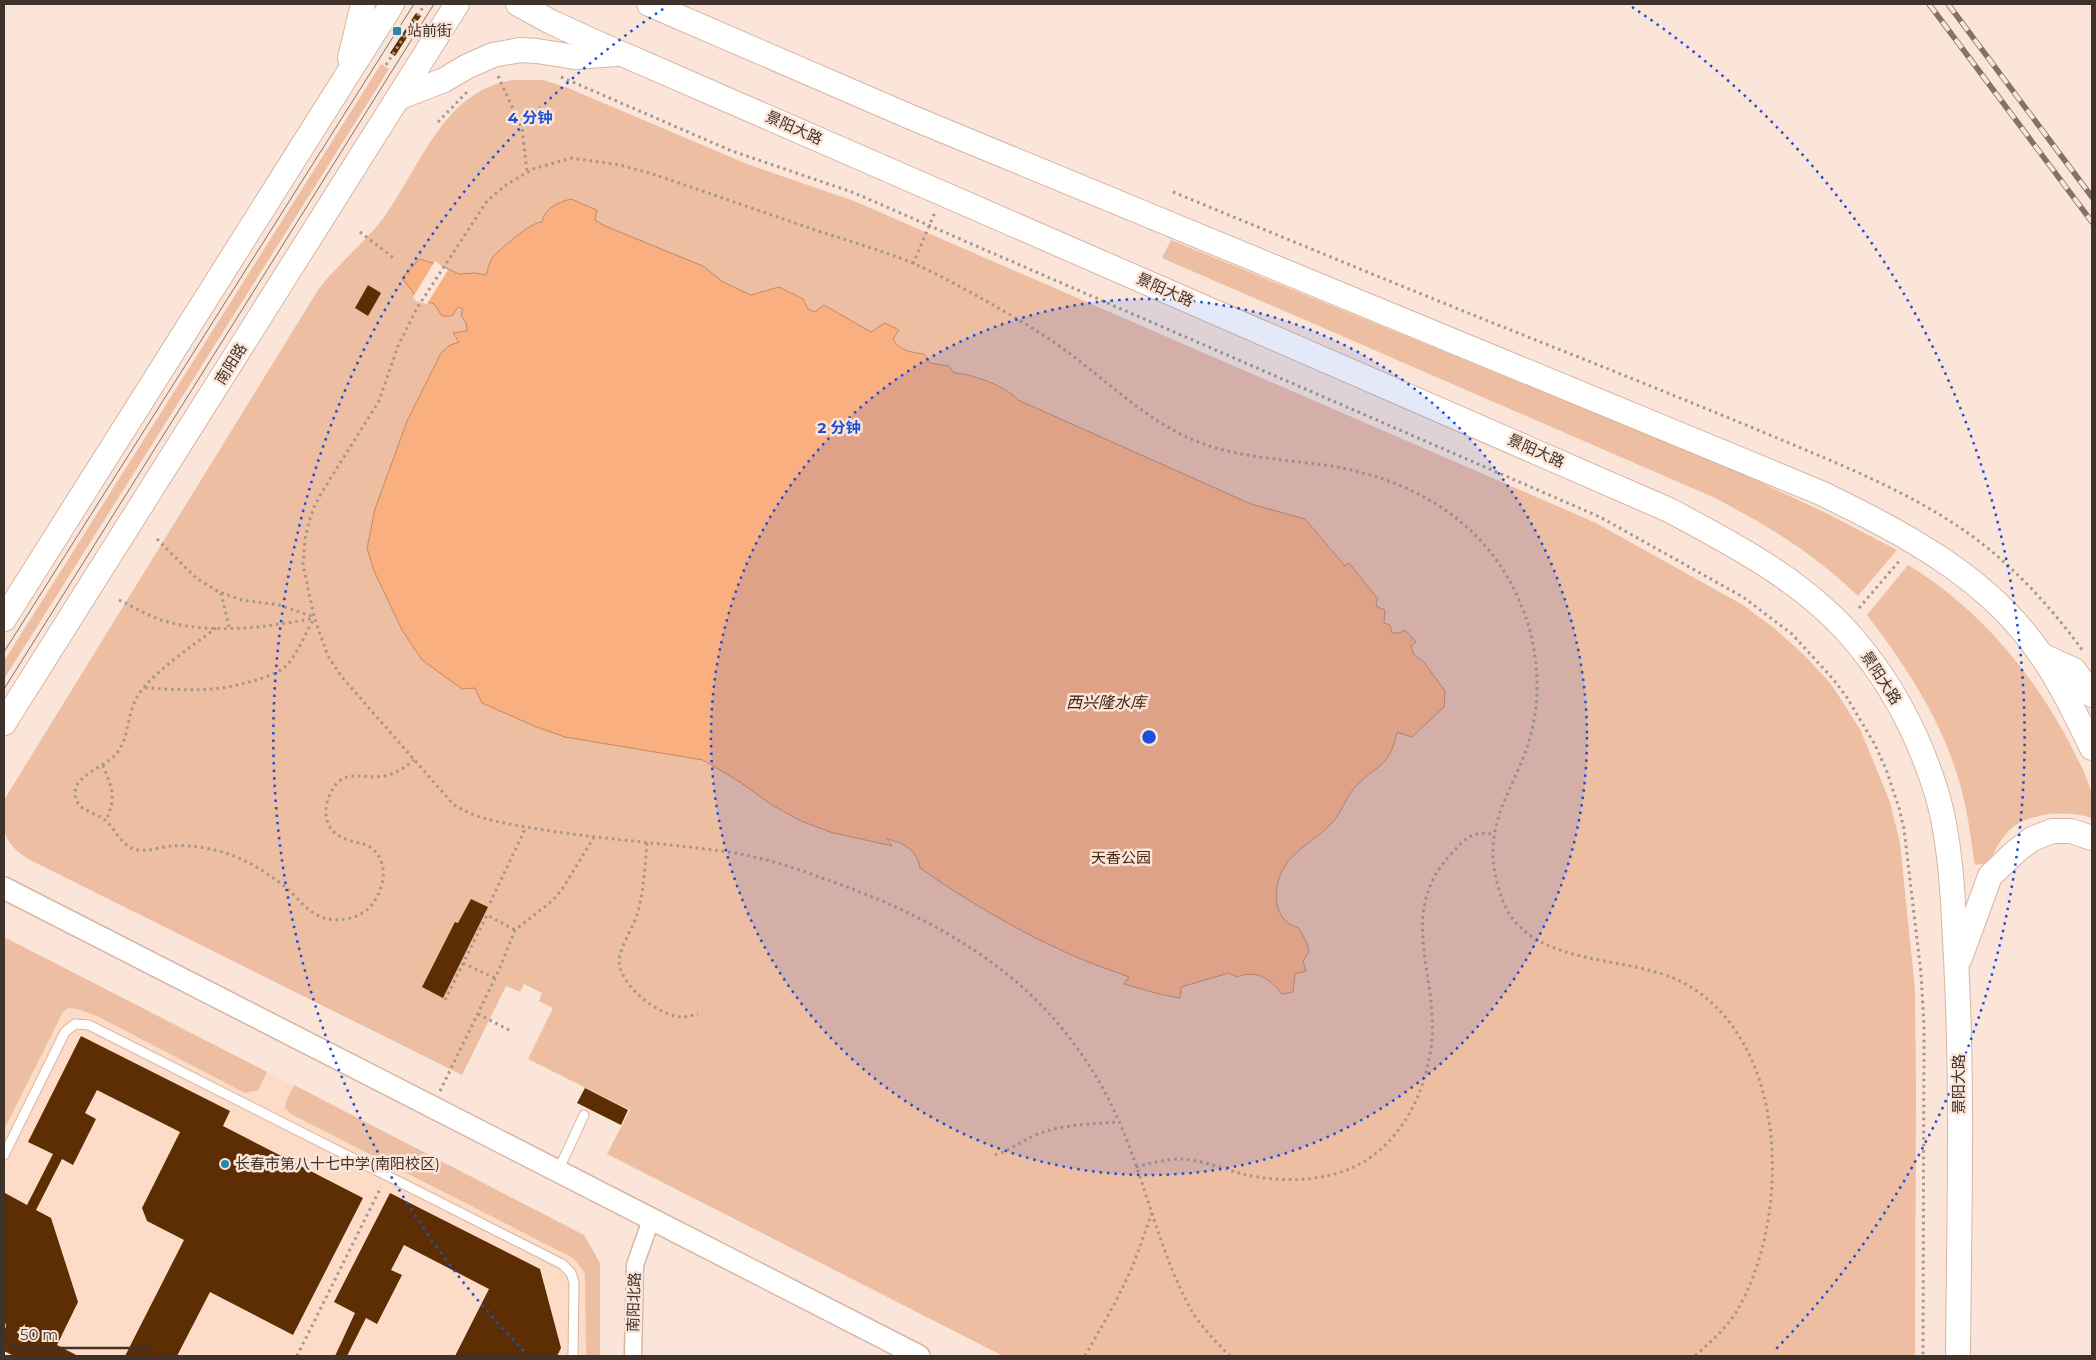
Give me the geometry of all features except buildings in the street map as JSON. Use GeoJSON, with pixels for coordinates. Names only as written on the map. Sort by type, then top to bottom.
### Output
{"type":"FeatureCollection","features":[{"type":"Feature","properties":{"kind":"main road"},"geometry":{"type":"LineString","coordinates":[[344,80],[363,4]]}},
{"type":"Feature","properties":{"kind":"main road"},"geometry":{"type":"LineString","coordinates":[[4,620],[392,4]]}},
{"type":"Feature","properties":{"kind":"main road","name":"南阳路"},"geometry":{"type":"LineString","coordinates":[[4,723],[457,4]]}},
{"type":"Feature","properties":{"kind":"main road","name":"景阳大路"},"geometry":{"type":"LineString","coordinates":[[518,4],[551,22],[621,53],[1669,510],[1733,544],[1798,586],[1860,647],[1885,682],[1902,711],[1923,757],[1937,795],[1944,828],[1950,868],[1959,1014],[1958,1356]]}},
{"type":"Feature","properties":{"kind":"main road"},"geometry":{"type":"LineString","coordinates":[[648,4],[922,122],[1821,493],[1879,521],[1923,546],[1949,564],[2007,613],[2041,655],[2092,748]]}},
{"type":"Feature","properties":{"kind":"main road"},"geometry":{"type":"LineString","coordinates":[[398,98],[444,80],[466,67],[493,55],[520,50],[537,50],[575,57],[621,53]]}},
{"type":"Feature","properties":{"kind":"main road"},"geometry":{"type":"LineString","coordinates":[[2041,655],[2074,670],[2092,695]]}},
{"type":"Feature","properties":{"kind":"main road"},"geometry":{"type":"LineString","coordinates":[[1956,968],[1990,876],[2015,852],[2032,838],[2052,831],[2071,832],[2092,838]]}},
{"type":"Feature","properties":{"kind":"street"},"geometry":{"type":"LineString","coordinates":[[4,888],[919,1356]]}},
{"type":"Feature","properties":{"kind":"street","name":"南阳北路"},"geometry":{"type":"LineString","coordinates":[[633,1356],[634,1265],[651,1220]]}},
{"type":"Feature","properties":{"kind":"lane"},"geometry":{"type":"LineString","coordinates":[[4,1156],[65,1032],[75,1024],[96,1028],[568,1268],[574,1283],[573,1356]]}},
{"type":"Feature","properties":{"kind":"lane"},"geometry":{"type":"LineString","coordinates":[[558,1171],[584,1115]]}},
{"type":"Feature","properties":{"kind":"path"},"geometry":{"type":"LineString","coordinates":[[386,65],[425,4]]}},
{"type":"Feature","properties":{"kind":"path"},"geometry":{"type":"LineString","coordinates":[[492,78],[503,74]]}},
{"type":"Feature","properties":{"kind":"path"},"geometry":{"type":"LineString","coordinates":[[498,76],[522,128],[527,173]]}},
{"type":"Feature","properties":{"kind":"path"},"geometry":{"type":"LineString","coordinates":[[558,77],[583,86],[732,151],[852,192],[1600,517],[1649,542],[1743,597],[1792,634],[1828,672],[1862,722],[1886,770],[1899,808],[1907,851],[1921,973],[1924,1026],[1923,1356]]}},
{"type":"Feature","properties":{"kind":"path"},"geometry":{"type":"LineString","coordinates":[[438,122],[474,87]]}},
{"type":"Feature","properties":{"kind":"path"},"geometry":{"type":"LineString","coordinates":[[1230,1356],[1195,1315],[1180,1287],[1119,1122],[1100,1081],[1054,1017],[1006,973],[938,928],[864,892],[761,858],[730,852],[594,837],[526,827],[485,818],[461,810],[453,804],[341,676],[328,656],[314,618],[303,564],[305,539],[314,508],[372,415],[385,387],[398,346],[417,308],[487,201],[506,185],[550,163],[571,158],[620,165],[653,174],[913,264],[968,291],[1043,335],[1137,406],[1188,438],[1244,454],[1340,468],[1381,477],[1405,486],[1428,499],[1467,527],[1499,564],[1514,590],[1524,611],[1536,665],[1536,707],[1529,744],[1503,804],[1493,834],[1492,855],[1494,867],[1502,899],[1509,913],[1524,930],[1547,944],[1562,950],[1666,975],[1696,991],[1711,1002],[1735,1030],[1758,1076],[1772,1144],[1773,1167],[1769,1218],[1757,1262],[1734,1316],[1718,1336],[1695,1356]]}},
{"type":"Feature","properties":{"kind":"path"},"geometry":{"type":"LineString","coordinates":[[1173,192],[1654,387],[1834,462],[1912,498],[1981,543],[2000,560],[2051,611],[2088,658]]}},
{"type":"Feature","properties":{"kind":"path"},"geometry":{"type":"LineString","coordinates":[[913,264],[943,193]]}},
{"type":"Feature","properties":{"kind":"path"},"geometry":{"type":"LineString","coordinates":[[360,232],[395,259]]}},
{"type":"Feature","properties":{"kind":"path"},"geometry":{"type":"LineString","coordinates":[[157,539],[196,578],[221,593],[242,600],[279,605],[314,618]]}},
{"type":"Feature","properties":{"kind":"path"},"geometry":{"type":"LineString","coordinates":[[1859,608],[1901,559]]}},
{"type":"Feature","properties":{"kind":"path"},"geometry":{"type":"LineString","coordinates":[[221,593],[229,627]]}},
{"type":"Feature","properties":{"kind":"path"},"geometry":{"type":"LineString","coordinates":[[119,600],[153,617],[171,623],[216,628],[279,625],[314,618]]}},
{"type":"Feature","properties":{"kind":"path"},"geometry":{"type":"LineString","coordinates":[[144,688],[206,691],[231,688],[269,675],[285,666],[292,658],[314,618]]}},
{"type":"Feature","properties":{"kind":"path"},"geometry":{"type":"LineString","coordinates":[[216,628],[144,688],[134,705],[122,745],[111,760],[88,773],[78,783],[77,801],[83,808],[106,820],[124,842],[134,849],[142,850],[183,845],[230,855],[256,867],[282,884],[312,912],[323,918],[353,917],[368,908],[376,898],[382,888],[383,872],[381,862],[371,848],[343,838],[332,830],[326,819],[326,806],[331,791],[352,775],[381,777],[389,775],[414,760]]}},
{"type":"Feature","properties":{"kind":"path"},"geometry":{"type":"LineString","coordinates":[[103,766],[112,790],[113,800],[106,820]]}},
{"type":"Feature","properties":{"kind":"path"},"geometry":{"type":"LineString","coordinates":[[490,903],[526,827]]}},
{"type":"Feature","properties":{"kind":"path"},"geometry":{"type":"LineString","coordinates":[[1136,1167],[1159,1161],[1182,1159],[1258,1177],[1298,1179],[1340,1172],[1360,1164],[1380,1149],[1406,1120],[1412,1109],[1426,1072],[1431,1048],[1432,1004],[1421,928],[1424,904],[1431,883],[1440,867],[1465,839],[1477,833],[1493,834]]}},
{"type":"Feature","properties":{"kind":"path"},"geometry":{"type":"LineString","coordinates":[[433,1106],[495,978],[515,930],[552,901],[563,888],[594,837]]}},
{"type":"Feature","properties":{"kind":"path"},"geometry":{"type":"LineString","coordinates":[[647,843],[642,896],[632,928],[622,950],[619,964],[628,983],[639,995],[656,1008],[682,1017],[698,1014]]}},
{"type":"Feature","properties":{"kind":"path"},"geometry":{"type":"LineString","coordinates":[[445,1000],[487,915],[515,930]]}},
{"type":"Feature","properties":{"kind":"path"},"geometry":{"type":"LineString","coordinates":[[463,963],[495,978]]}},
{"type":"Feature","properties":{"kind":"path"},"geometry":{"type":"LineString","coordinates":[[478,1014],[511,1031]]}},
{"type":"Feature","properties":{"kind":"path"},"geometry":{"type":"LineString","coordinates":[[996,1155],[1050,1130],[1080,1125],[1119,1122]]}},
{"type":"Feature","properties":{"kind":"path"},"geometry":{"type":"LineString","coordinates":[[297,1356],[387,1176]]}},
{"type":"Feature","properties":{"kind":"path"},"geometry":{"type":"LineString","coordinates":[[1085,1356],[1132,1268],[1153,1213]]}},
{"type":"Feature","properties":{"kind":"shaded area","name":"长春市第八十七中学(南阳校区)"},"geometry":{"type":"Polygon","coordinates":[[[4,937],[584,1235],[600,1263],[600,1356],[4,1356],[4,937]]]}},
{"type":"Feature","properties":{"kind":"green space"},"geometry":{"type":"Polygon","coordinates":[[[381,64],[389,69],[4,679],[4,661],[381,64]]]}},
{"type":"Feature","properties":{"kind":"green space","name":"天香公园"},"geometry":{"type":"Polygon","coordinates":[[[513,80],[543,80],[568,88],[747,164],[854,201],[1596,523],[1743,605],[1774,628],[1805,656],[1831,684],[1860,729],[1890,802],[1900,843],[1915,989],[1915,1356],[1003,1356],[607,1154],[630,1110],[528,1059],[553,1008],[539,1001],[542,993],[524,984],[520,992],[506,986],[462,1075],[28,859],[12,846],[4,827],[4,800],[318,290],[382,220],[396,200],[421,156],[450,116],[468,99],[489,87],[513,80]]]}},
{"type":"Feature","properties":{"kind":"green space"},"geometry":{"type":"Polygon","coordinates":[[[1171,240],[1732,469],[1826,513],[1897,550],[1858,596],[1824,567],[1790,542],[1715,498],[1162,258],[1171,240]]]}},
{"type":"Feature","properties":{"kind":"green space"},"geometry":{"type":"Polygon","coordinates":[[[1908,565],[1958,601],[1981,622],[2022,668],[2056,719],[2083,770],[2092,795],[2092,818],[2062,813],[2041,815],[2021,822],[2005,835],[1989,863],[1975,865],[1965,805],[1956,771],[1937,723],[1912,679],[1867,615],[1908,565]]]}},
{"type":"Feature","properties":{"kind":"green space"},"geometry":{"type":"Polygon","coordinates":[[[4,937],[267,1072],[258,1090],[245,1093],[99,1017],[78,1009],[68,1008],[63,1012],[4,1130],[4,937]]]}},
{"type":"Feature","properties":{"kind":"green space"},"geometry":{"type":"Polygon","coordinates":[[[294,1085],[584,1235],[600,1263],[600,1356],[586,1356],[585,1273],[573,1258],[291,1114],[285,1108],[294,1085]]]}},
{"type":"Feature","properties":{"kind":"water","name":"西兴隆水库"},"geometry":{"type":"Polygon","coordinates":[[[571,199],[597,210],[595,220],[605,226],[703,266],[723,282],[751,295],[779,287],[803,299],[808,309],[815,312],[824,305],[871,332],[885,323],[899,330],[893,339],[899,346],[906,350],[924,354],[930,363],[949,366],[954,373],[969,375],[998,386],[1018,400],[1251,504],[1305,519],[1345,566],[1349,563],[1378,599],[1376,602],[1377,607],[1385,610],[1384,623],[1390,625],[1392,633],[1400,633],[1405,630],[1416,642],[1411,646],[1414,655],[1423,661],[1445,691],[1444,707],[1412,737],[1397,732],[1387,759],[1353,789],[1332,823],[1296,853],[1285,866],[1277,887],[1276,898],[1278,908],[1289,924],[1299,928],[1309,952],[1303,961],[1306,971],[1295,974],[1293,992],[1282,994],[1268,980],[1251,974],[1237,977],[1229,973],[1181,987],[1180,998],[1124,984],[1129,977],[1081,959],[1047,943],[1009,924],[954,891],[920,868],[916,856],[904,845],[887,839],[892,846],[830,832],[801,821],[772,805],[740,782],[703,760],[565,737],[534,726],[482,703],[475,688],[462,689],[422,660],[402,630],[374,571],[367,548],[375,509],[407,421],[441,353],[450,345],[459,342],[453,333],[467,331],[466,323],[461,315],[463,309],[458,307],[452,316],[442,316],[434,304],[418,299],[402,278],[419,259],[440,265],[459,274],[475,273],[486,275],[493,257],[502,248],[531,226],[542,222],[543,217],[552,207],[571,199]]]}},
{"type":"Feature","properties":{"kind":"pier"},"geometry":{"type":"Polygon","coordinates":[[[435,261],[448,270],[427,304],[416,301],[413,297],[435,261]]]}},
{"type":"Feature","properties":{"kind":"tram line"},"geometry":{"type":"LineString","coordinates":[[4,652],[414,4]]}},
{"type":"Feature","properties":{"kind":"tram line"},"geometry":{"type":"LineString","coordinates":[[4,689],[434,4]]}},
{"type":"Feature","properties":{"kind":"railway"},"geometry":{"type":"LineString","coordinates":[[1929,4],[2092,222]]}},
{"type":"Feature","properties":{"kind":"railway"},"geometry":{"type":"LineString","coordinates":[[1948,4],[2092,197]]}},
{"type":"Feature","properties":{"kind":"place","name":"站前街"},"geometry":{"type":"Point","coordinates":[397,31]}},
{"type":"Feature","properties":{"kind":"place","name":"长春市第八十七中学(南阳校区)"},"geometry":{"type":"Point","coordinates":[225,1164]}}]}
